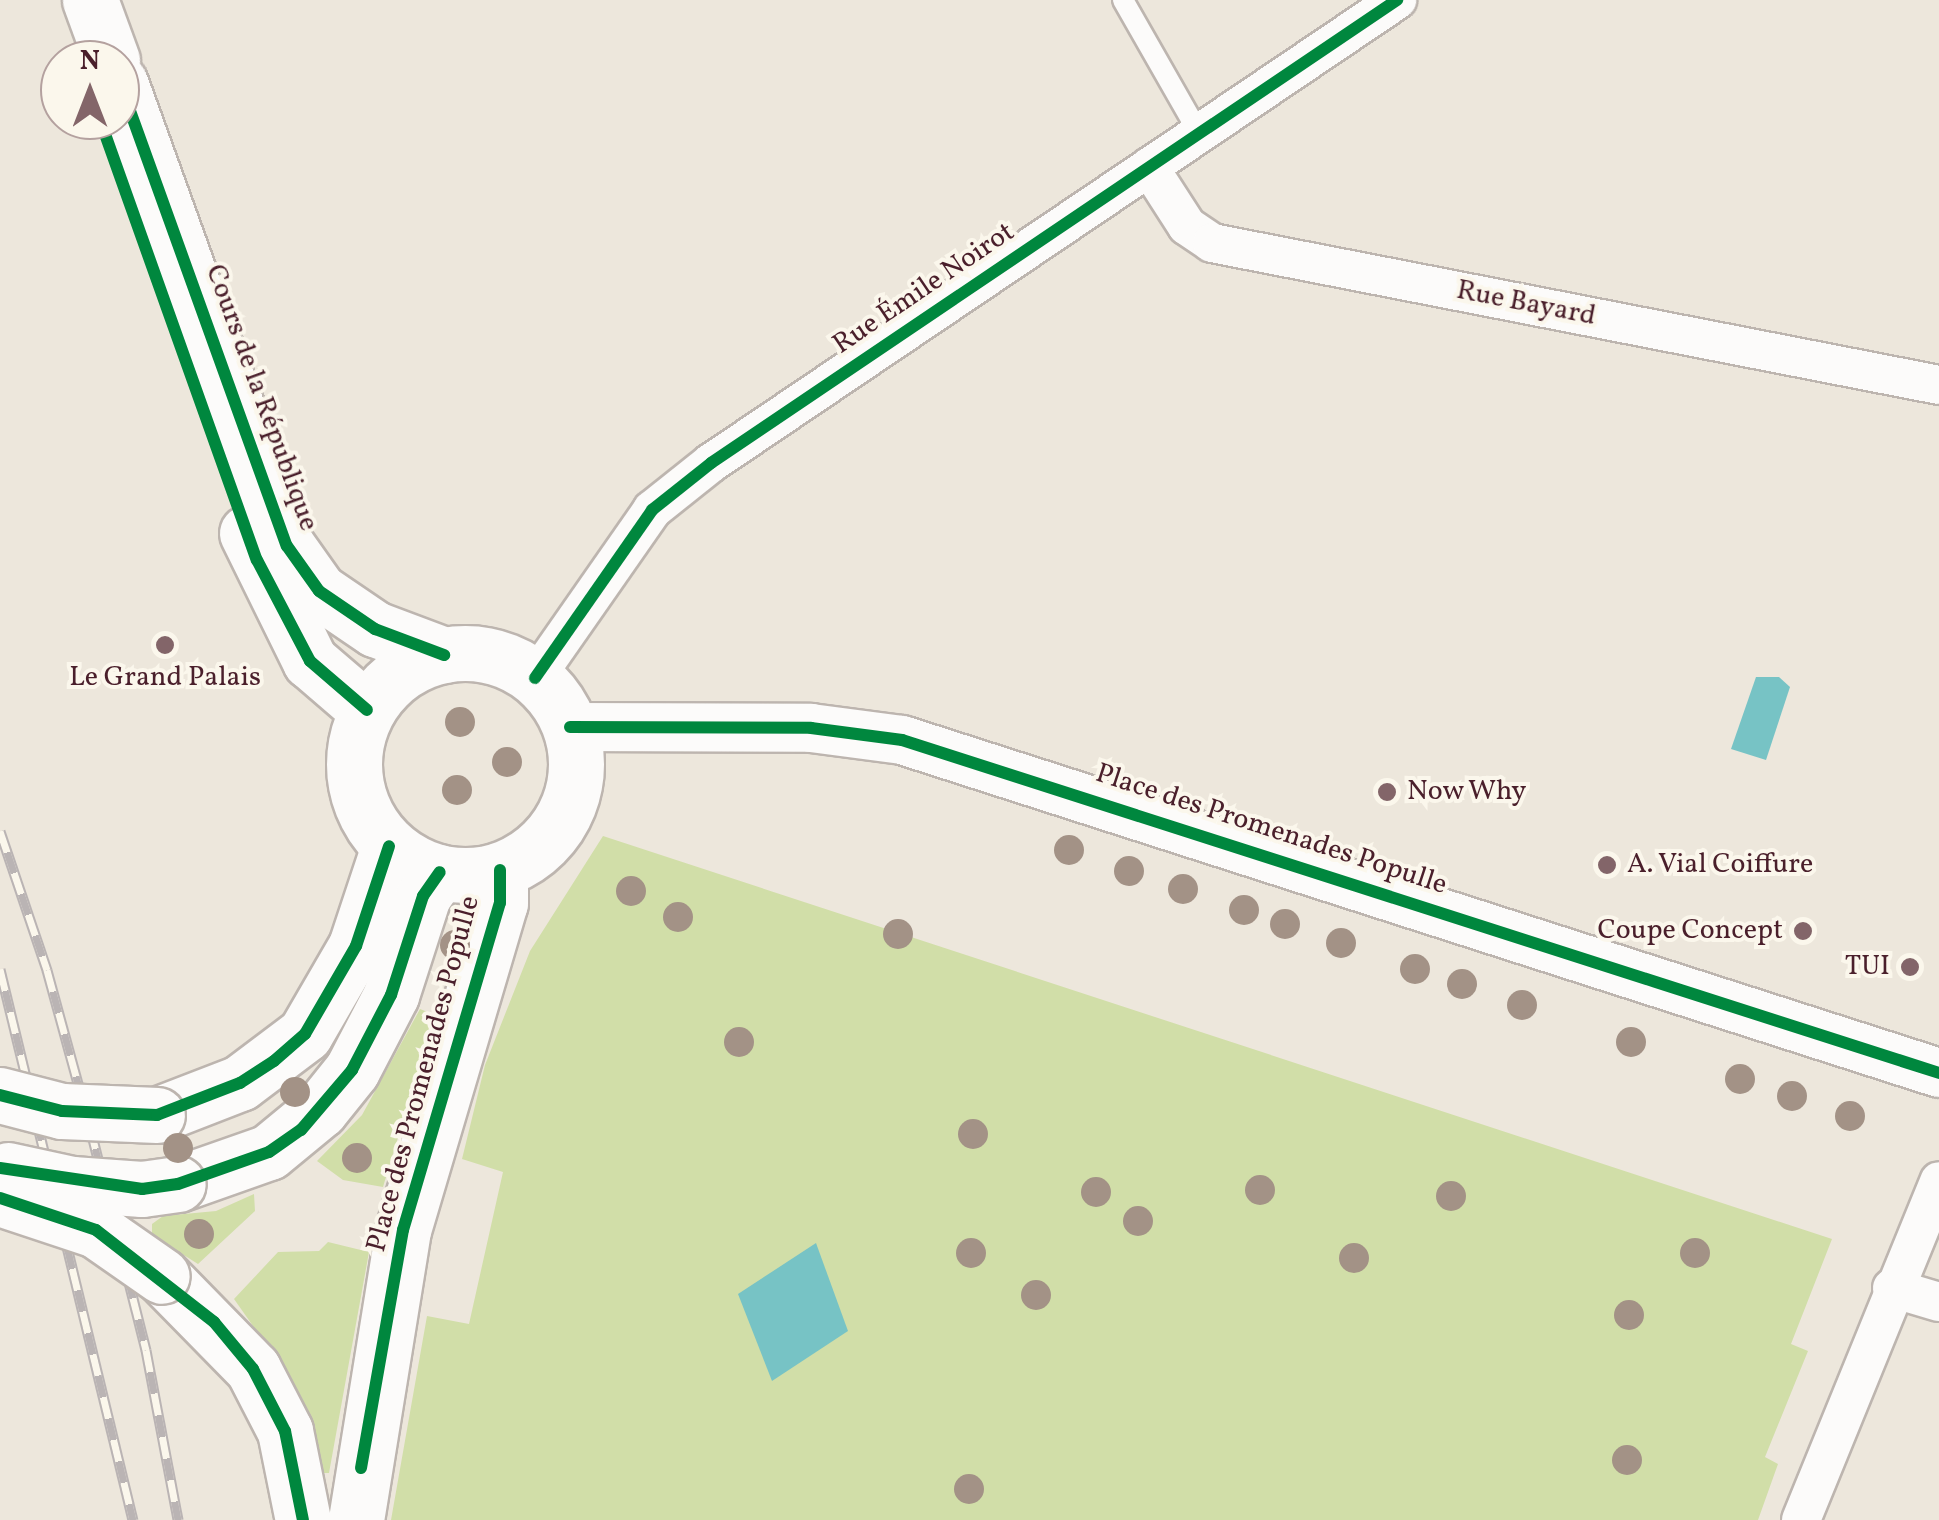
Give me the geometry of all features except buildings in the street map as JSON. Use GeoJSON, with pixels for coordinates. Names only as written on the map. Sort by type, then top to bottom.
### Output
{"type":"FeatureCollection","features":[{"type":"Feature","properties":{"kind":"main road"},"geometry":{"type":"LineString","coordinates":[[58,0],[72,40]]}},
{"type":"Feature","properties":{"kind":"main road"},"geometry":{"type":"LineString","coordinates":[[90,0],[105,40]]}},
{"type":"Feature","properties":{"kind":"main road","name":"Cours de la République"},"geometry":{"type":"LineString","coordinates":[[140,138],[287,546],[318,591],[375,629],[444,655]]}},
{"type":"Feature","properties":{"kind":"main road","name":"Cours de la République"},"geometry":{"type":"LineString","coordinates":[[107,140],[257,560],[310,661],[367,710]]}},
{"type":"Feature","properties":{"kind":"main road"},"geometry":{"type":"LineString","coordinates":[[444,655],[507,661],[535,678],[570,727],[576,762],[571,797],[556,828],[531,854],[500,870],[440,872],[389,846],[366,817],[354,781],[354,744],[367,710],[413,665],[444,655]]}},
{"type":"Feature","properties":{"kind":"main road"},"geometry":{"type":"LineString","coordinates":[[0,1095],[62,1110],[157,1115],[240,1083],[306,1034],[356,946],[389,846]]}},
{"type":"Feature","properties":{"kind":"main road","name":"Place des Promenades Populle"},"geometry":{"type":"LineString","coordinates":[[356,1520],[403,1230],[500,903],[500,870]]}},
{"type":"Feature","properties":{"kind":"main road"},"geometry":{"type":"LineString","coordinates":[[0,1168],[72,1184],[142,1190],[178,1184],[269,1152],[320,1110],[352,1070],[383,1010],[423,896],[440,872]]}},
{"type":"Feature","properties":{"kind":"main road"},"geometry":{"type":"LineString","coordinates":[[0,1198],[96,1230],[162,1276],[253,1369],[285,1431],[303,1520]]}},
{"type":"Feature","properties":{"kind":"street","name":"Rue Émile Noirot"},"geometry":{"type":"LineString","coordinates":[[535,678],[652,510],[674,492],[1397,0]]}},
{"type":"Feature","properties":{"kind":"street","name":"Rue Bayard"},"geometry":{"type":"LineString","coordinates":[[1149,167],[1187,226],[1212,243],[1939,385]]}},
{"type":"Feature","properties":{"kind":"street","name":"Place des Promenades Populle"},"geometry":{"type":"LineString","coordinates":[[570,727],[811,728],[902,740],[1939,1073]]}},
{"type":"Feature","properties":{"kind":"street"},"geometry":{"type":"LineString","coordinates":[[1801,1520],[1939,1180]]}},
{"type":"Feature","properties":{"kind":"street"},"geometry":{"type":"LineString","coordinates":[[1892,1288],[1939,1302]]}},
{"type":"Feature","properties":{"kind":"lane"},"geometry":{"type":"LineString","coordinates":[[1123,0],[1199,133]]}},
{"type":"Feature","properties":{"kind":"green space"},"geometry":{"type":"Polygon","coordinates":[[[603,836],[1832,1239],[1791,1344],[1808,1351],[1765,1457],[1778,1464],[1758,1520],[391,1520],[427,1316],[469,1324],[503,1172],[462,1159],[485,1065],[530,951],[603,836]]]}},
{"type":"Feature","properties":{"kind":"green space"},"geometry":{"type":"Polygon","coordinates":[[[420,1009],[435,1015],[383,1187],[343,1180],[317,1161],[362,1115],[420,1009]]]}},
{"type":"Feature","properties":{"kind":"green space"},"geometry":{"type":"Polygon","coordinates":[[[254,1194],[255,1211],[198,1264],[152,1235],[152,1224],[163,1216],[216,1211],[254,1194]]]}},
{"type":"Feature","properties":{"kind":"green space"},"geometry":{"type":"Polygon","coordinates":[[[328,1242],[369,1252],[329,1473],[319,1473],[289,1377],[234,1299],[278,1252],[319,1251],[328,1242]]]}},
{"type":"Feature","properties":{"kind":"water"},"geometry":{"type":"Polygon","coordinates":[[[1756,677],[1779,677],[1790,687],[1766,760],[1731,749],[1756,677]]]}},
{"type":"Feature","properties":{"kind":"water"},"geometry":{"type":"Polygon","coordinates":[[[816,1243],[848,1331],[772,1381],[738,1294],[816,1243]]]}},
{"type":"Feature","properties":{"kind":"railway"},"geometry":{"type":"LineString","coordinates":[[0,831],[47,970],[90,1127],[146,1350],[178,1520]]}},
{"type":"Feature","properties":{"kind":"railway"},"geometry":{"type":"LineString","coordinates":[[0,969],[133,1520]]}},
{"type":"Feature","properties":{"kind":"cycle path"},"geometry":{"type":"LineString","coordinates":[[535,678],[652,510],[711,463],[1397,0]]}},
{"type":"Feature","properties":{"kind":"cycle path"},"geometry":{"type":"LineString","coordinates":[[140,138],[287,546],[319,591],[375,629],[444,655]]}},
{"type":"Feature","properties":{"kind":"cycle path"},"geometry":{"type":"LineString","coordinates":[[107,140],[257,560],[310,661],[367,710]]}},
{"type":"Feature","properties":{"kind":"cycle path"},"geometry":{"type":"LineString","coordinates":[[570,727],[811,728],[902,740],[1939,1073]]}},
{"type":"Feature","properties":{"kind":"cycle path"},"geometry":{"type":"LineString","coordinates":[[0,1095],[62,1111],[157,1115],[240,1083],[305,1034],[356,946],[389,846]]}},
{"type":"Feature","properties":{"kind":"cycle path"},"geometry":{"type":"LineString","coordinates":[[361,1468],[403,1230],[500,903],[500,870]]}},
{"type":"Feature","properties":{"kind":"cycle path"},"geometry":{"type":"LineString","coordinates":[[0,1168],[142,1189],[178,1184],[269,1152],[301,1130],[352,1070],[391,995],[423,896],[440,872]]}},
{"type":"Feature","properties":{"kind":"cycle path"},"geometry":{"type":"LineString","coordinates":[[0,1198],[96,1230],[214,1322],[253,1369],[285,1431],[303,1520]]}},
{"type":"Feature","properties":{"kind":"place","name":"Le Grand Palais"},"geometry":{"type":"Point","coordinates":[165,645]}},
{"type":"Feature","properties":{"kind":"place","name":"Now Why"},"geometry":{"type":"Point","coordinates":[1387,792]}},
{"type":"Feature","properties":{"kind":"place","name":"A. Vial Coiffure"},"geometry":{"type":"Point","coordinates":[1607,865]}},
{"type":"Feature","properties":{"kind":"place","name":"Coupe Concept"},"geometry":{"type":"Point","coordinates":[1803,931]}},
{"type":"Feature","properties":{"kind":"place","name":"TUI"},"geometry":{"type":"Point","coordinates":[1910,967]}}]}
